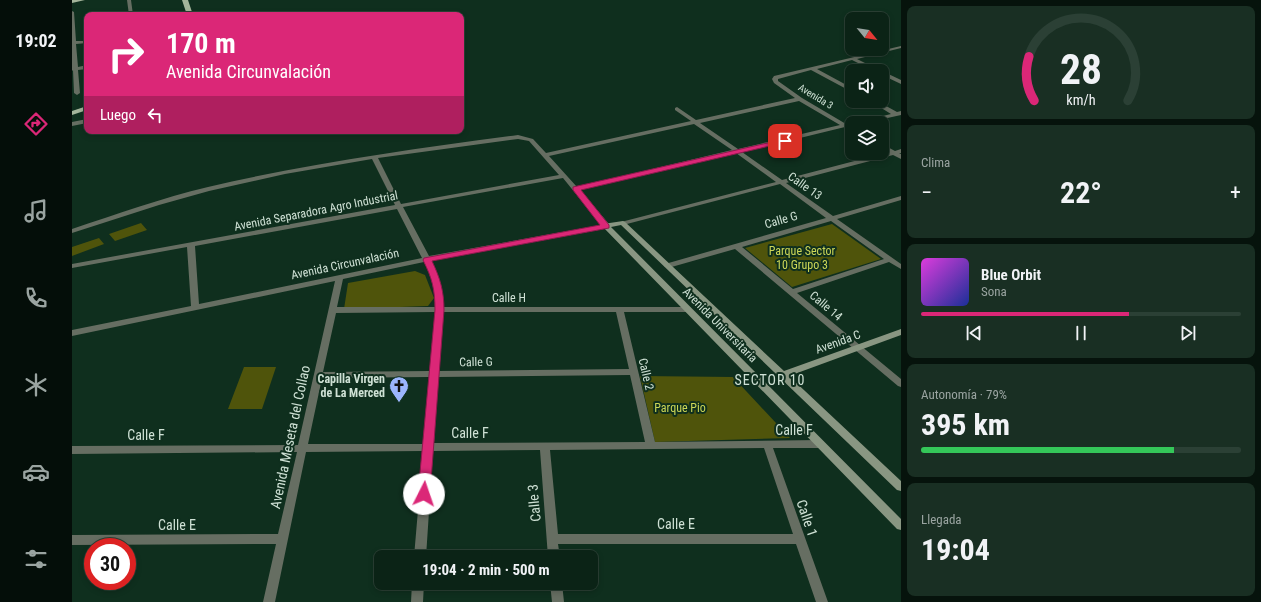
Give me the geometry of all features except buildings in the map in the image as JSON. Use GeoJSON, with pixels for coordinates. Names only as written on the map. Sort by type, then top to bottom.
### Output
{"type":"FeatureCollection","features":[{"type":"Feature","properties":{"kind":"main road"},"geometry":{"type":"LineString","coordinates":[[72,1],[82,0]]}},
{"type":"Feature","properties":{"kind":"main road"},"geometry":{"type":"LineString","coordinates":[[185,0],[189,12]]}},
{"type":"Feature","properties":{"kind":"main road"},"geometry":{"type":"LineString","coordinates":[[72,113],[84,109]]}},
{"type":"Feature","properties":{"kind":"street"},"geometry":{"type":"LineString","coordinates":[[129,0],[131,12]]}},
{"type":"Feature","properties":{"kind":"street"},"geometry":{"type":"LineString","coordinates":[[72,12],[73,69],[77,93]]}},
{"type":"Feature","properties":{"kind":"street"},"geometry":{"type":"LineString","coordinates":[[73,43],[84,42]]}},
{"type":"Feature","properties":{"kind":"street"},"geometry":{"type":"LineString","coordinates":[[813,69],[901,47]]}},
{"type":"Feature","properties":{"kind":"street"},"geometry":{"type":"LineString","coordinates":[[853,59],[863,64]]}},
{"type":"Feature","properties":{"kind":"street"},"geometry":{"type":"LineString","coordinates":[[73,69],[84,67]]}},
{"type":"Feature","properties":{"kind":"street"},"geometry":{"type":"LineString","coordinates":[[813,69],[845,86]]}},
{"type":"Feature","properties":{"kind":"street","name":"Avenida 3"},"geometry":{"type":"LineString","coordinates":[[813,69],[776,77],[775,79],[776,82],[800,99],[845,123]]}},
{"type":"Feature","properties":{"kind":"street"},"geometry":{"type":"LineString","coordinates":[[889,76],[901,82]]}},
{"type":"Feature","properties":{"kind":"street"},"geometry":{"type":"LineString","coordinates":[[893,78],[901,76]]}},
{"type":"Feature","properties":{"kind":"street"},"geometry":{"type":"LineString","coordinates":[[545,156],[800,99]]}},
{"type":"Feature","properties":{"kind":"street"},"geometry":{"type":"LineString","coordinates":[[888,108],[899,113]]}},
{"type":"Feature","properties":{"kind":"street","name":"Calle 13"},"geometry":{"type":"LineString","coordinates":[[677,109],[901,267]]}},
{"type":"Feature","properties":{"kind":"street"},"geometry":{"type":"LineString","coordinates":[[886,116],[899,113]]}},
{"type":"Feature","properties":{"kind":"street"},"geometry":{"type":"LineString","coordinates":[[72,124],[84,122]]}},
{"type":"Feature","properties":{"kind":"street"},"geometry":{"type":"LineString","coordinates":[[576,189],[845,127]]}},
{"type":"Feature","properties":{"kind":"street","name":"Avenida Universitaria"},"geometry":{"type":"LineString","coordinates":[[374,157],[518,137],[531,140],[576,189],[606,226],[901,526]]}},
{"type":"Feature","properties":{"kind":"street"},"geometry":{"type":"LineString","coordinates":[[623,223],[898,152],[901,157]]}},
{"type":"Feature","properties":{"kind":"street"},"geometry":{"type":"LineString","coordinates":[[72,231],[207,189],[324,165],[374,157],[438,284],[440,310],[427,447],[420,550]]}},
{"type":"Feature","properties":{"kind":"street","name":"Avenida Separadora Agro Industrial"},"geometry":{"type":"LineString","coordinates":[[72,266],[564,176]]}},
{"type":"Feature","properties":{"kind":"street","name":"Calle G"},"geometry":{"type":"LineString","coordinates":[[668,266],[901,198]]}},
{"type":"Feature","properties":{"kind":"street"},"geometry":{"type":"LineString","coordinates":[[892,200],[901,206]]}},
{"type":"Feature","properties":{"kind":"street","name":"Avenida Universitaria"},"geometry":{"type":"LineString","coordinates":[[623,223],[901,487]]}},
{"type":"Feature","properties":{"kind":"street","name":"Avenida Circunvalación"},"geometry":{"type":"LineString","coordinates":[[72,333],[427,260],[623,223]]}},
{"type":"Feature","properties":{"kind":"street"},"geometry":{"type":"LineString","coordinates":[[191,245],[195,308]]}},
{"type":"Feature","properties":{"kind":"street","name":"Calle 14"},"geometry":{"type":"LineString","coordinates":[[736,246],[901,384]]}},
{"type":"Feature","properties":{"kind":"street"},"geometry":{"type":"LineString","coordinates":[[792,292],[890,259]]}},
{"type":"Feature","properties":{"kind":"street","name":"Avenida Meseta del Collao"},"geometry":{"type":"LineString","coordinates":[[269,602],[340,278]]}},
{"type":"Feature","properties":{"kind":"street","name":"Calle 2"},"geometry":{"type":"LineString","coordinates":[[619,309],[651,445]]}},
{"type":"Feature","properties":{"kind":"street","name":"Calle H"},"geometry":{"type":"LineString","coordinates":[[332,310],[687,309]]}},
{"type":"Feature","properties":{"kind":"street","name":"Avenida C"},"geometry":{"type":"LineString","coordinates":[[782,375],[901,332]]}},
{"type":"Feature","properties":{"kind":"street","name":"Calle G"},"geometry":{"type":"LineString","coordinates":[[318,375],[633,372]]}},
{"type":"Feature","properties":{"kind":"street","name":"Calle 1"},"geometry":{"type":"LineString","coordinates":[[767,444],[822,602]]}},
{"type":"Feature","properties":{"kind":"street","name":"Calle F"},"geometry":{"type":"LineString","coordinates":[[72,450],[820,444]]}},
{"type":"Feature","properties":{"kind":"street","name":"Calle 3"},"geometry":{"type":"LineString","coordinates":[[545,446],[553,550]]}},
{"type":"Feature","properties":{"kind":"street","name":"Calle E"},"geometry":{"type":"LineString","coordinates":[[552,539],[800,539]]}},
{"type":"Feature","properties":{"kind":"street","name":"Calle E"},"geometry":{"type":"LineString","coordinates":[[72,540],[282,540]]}},
{"type":"Feature","properties":{"kind":"street"},"geometry":{"type":"LineString","coordinates":[[417,602],[418,590]]}},
{"type":"Feature","properties":{"kind":"street"},"geometry":{"type":"LineString","coordinates":[[557,590],[558,602]]}},
{"type":"Feature","properties":{"kind":"green space"},"geometry":{"type":"Polygon","coordinates":[[[141,223],[147,230],[115,241],[109,234],[141,223]]]}},
{"type":"Feature","properties":{"kind":"green space","name":"Parque Sector 10 Grupo 3"},"geometry":{"type":"Polygon","coordinates":[[[832,224],[881,259],[792,287],[745,248],[832,224]]]}},
{"type":"Feature","properties":{"kind":"green space"},"geometry":{"type":"Polygon","coordinates":[[[99,238],[104,244],[72,256],[72,247],[99,238]]]}},
{"type":"Feature","properties":{"kind":"green space"},"geometry":{"type":"Polygon","coordinates":[[[415,271],[425,275],[434,298],[428,306],[344,309],[348,283],[415,271]]]}},
{"type":"Feature","properties":{"kind":"green space"},"geometry":{"type":"Polygon","coordinates":[[[244,367],[276,367],[262,409],[228,409],[244,367]]]}},
{"type":"Feature","properties":{"kind":"green space","name":"Parque Pio"},"geometry":{"type":"Polygon","coordinates":[[[640,376],[733,377],[790,438],[655,442],[640,376]]]}},
{"type":"Feature","properties":{"kind":"place","name":"Capilla Virgen de La Merced"},"geometry":{"type":"Point","coordinates":[399,403]}},
{"type":"Feature","properties":{"kind":"district","name":"SECTOR 10"},"geometry":{"type":"Point","coordinates":[770,380]}},
{"type":"Feature","properties":{"kind":"route"},"geometry":{"type":"LineString","coordinates":[[424,494],[440,310],[439,290],[436,278],[427,260],[606,226],[576,189],[785,141]]}}]}
